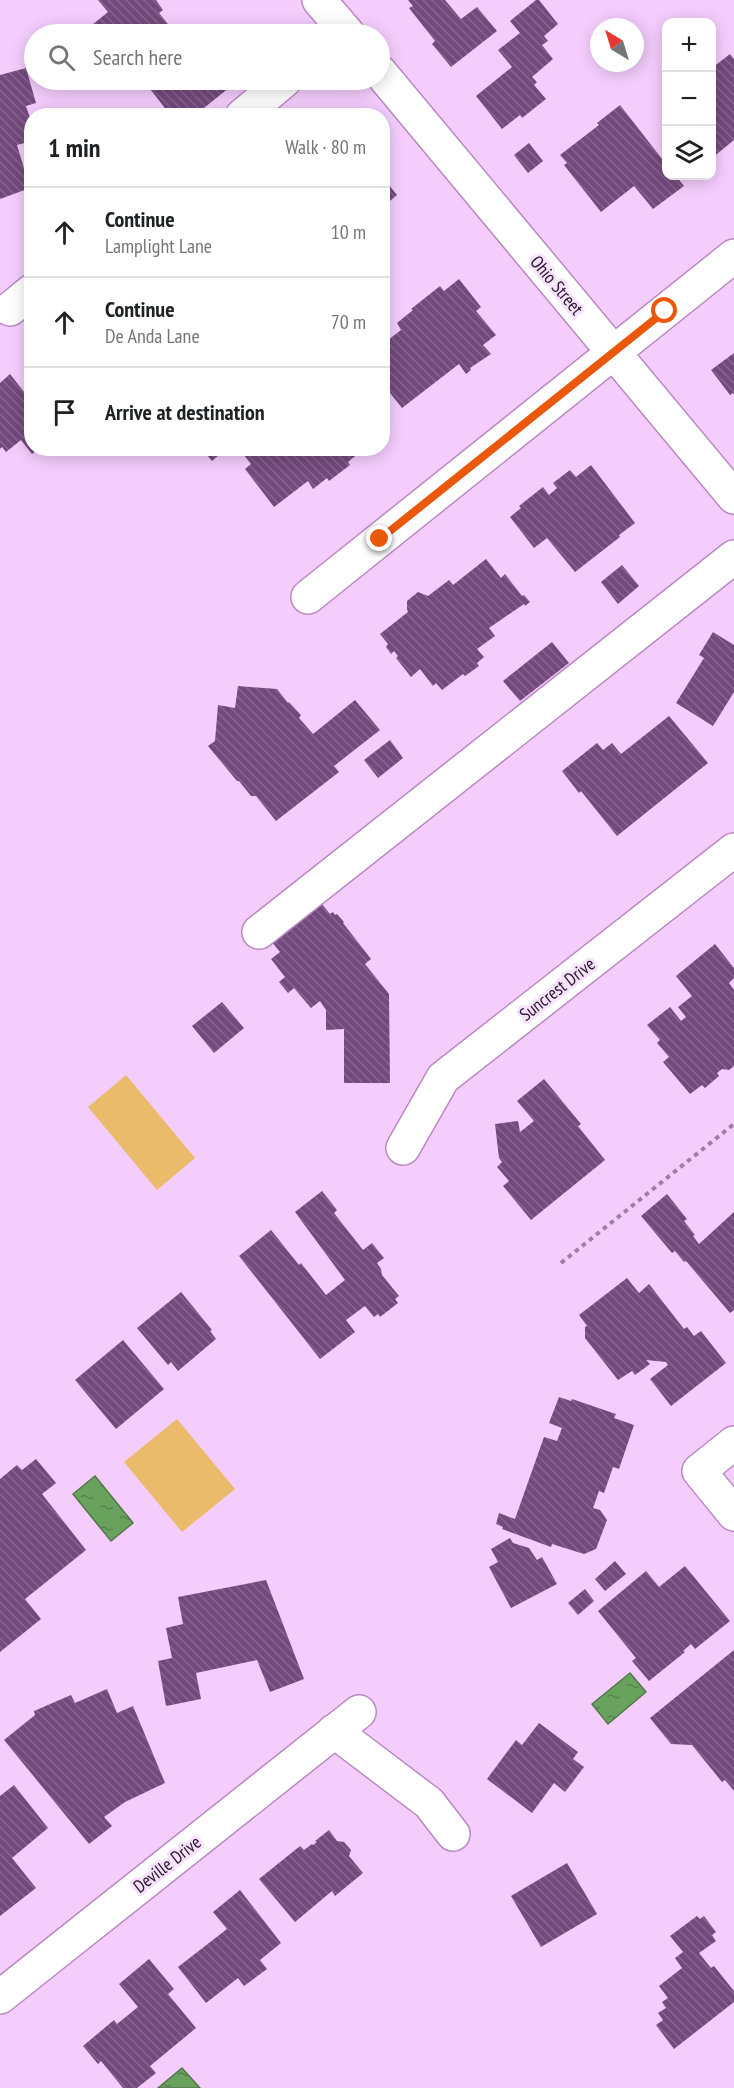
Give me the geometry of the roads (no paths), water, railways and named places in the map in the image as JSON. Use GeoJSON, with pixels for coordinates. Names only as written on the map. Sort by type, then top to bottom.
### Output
{"type":"FeatureCollection","features":[{"type":"Feature","properties":{"kind":"street"},"geometry":{"type":"LineString","coordinates":[[320,0],[337,24]]}},
{"type":"Feature","properties":{"kind":"street","name":"Ohio Street"},"geometry":{"type":"LineString","coordinates":[[390,84],[734,497]]}},
{"type":"Feature","properties":{"kind":"street"},"geometry":{"type":"LineString","coordinates":[[252,108],[273,90]]}},
{"type":"Feature","properties":{"kind":"street"},"geometry":{"type":"LineString","coordinates":[[308,597],[734,256]]}},
{"type":"Feature","properties":{"kind":"street"},"geometry":{"type":"LineString","coordinates":[[259,932],[734,557]]}},
{"type":"Feature","properties":{"kind":"street","name":"Suncrest Drive"},"geometry":{"type":"LineString","coordinates":[[403,1148],[443,1078],[734,850]]}},
{"type":"Feature","properties":{"kind":"street"},"geometry":{"type":"LineString","coordinates":[[734,1443],[699,1471],[734,1514]]}},
{"type":"Feature","properties":{"kind":"street","name":"Deville Drive"},"geometry":{"type":"LineString","coordinates":[[0,1997],[347,1722],[429,1803],[453,1834]]}},
{"type":"Feature","properties":{"kind":"water"},"geometry":{"type":"Polygon","coordinates":[[[95,1476],[133,1523],[111,1541],[73,1494],[95,1476]]]}},
{"type":"Feature","properties":{"kind":"water"},"geometry":{"type":"Polygon","coordinates":[[[630,1673],[646,1692],[608,1724],[592,1704],[630,1673]]]}},
{"type":"Feature","properties":{"kind":"water"},"geometry":{"type":"Polygon","coordinates":[[[182,2068],[200,2088],[158,2088],[182,2068]]]}}]}
